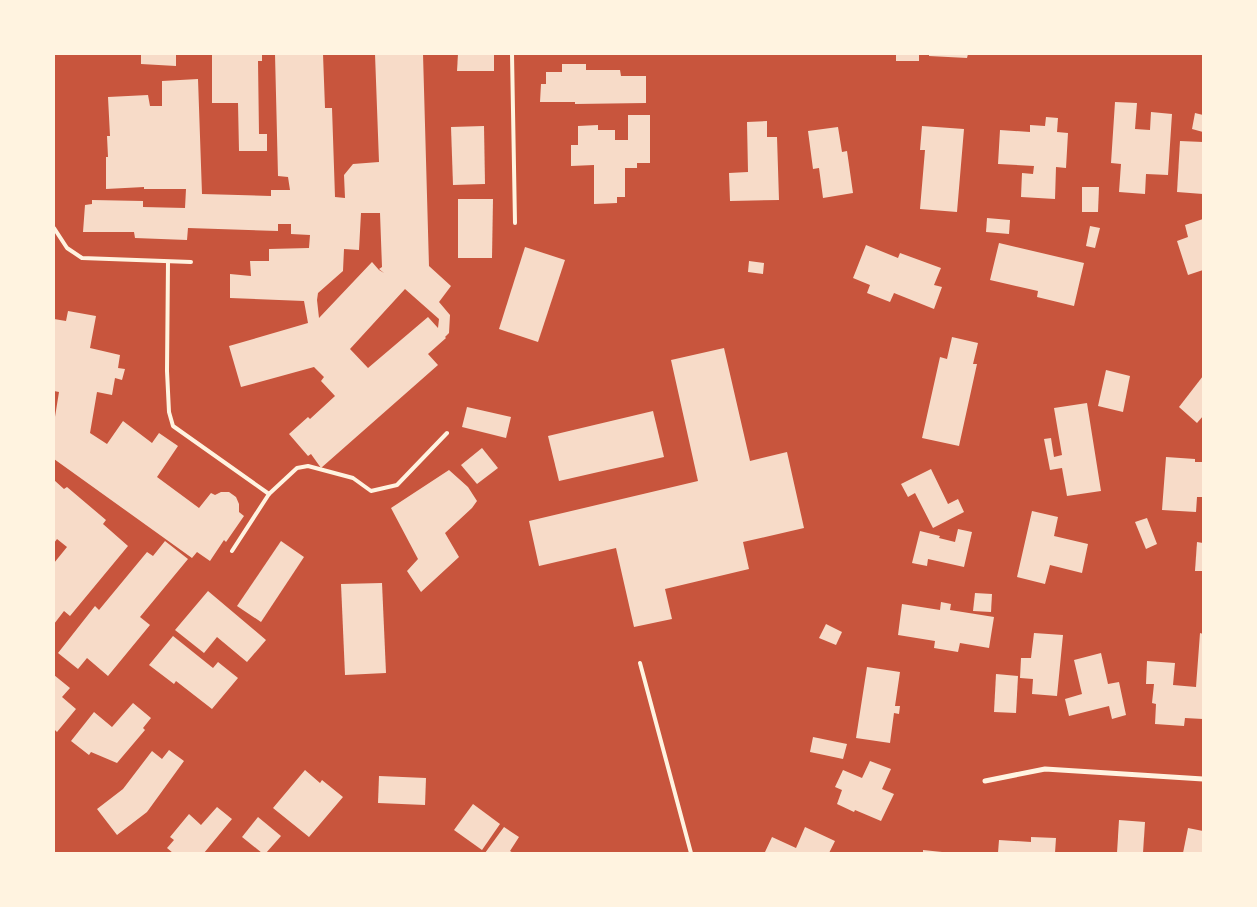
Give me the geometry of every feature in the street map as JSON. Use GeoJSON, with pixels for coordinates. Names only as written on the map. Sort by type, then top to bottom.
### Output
{"type":"FeatureCollection","features":[{"type":"Feature","properties":{"kind":"street"},"geometry":{"type":"LineString","coordinates":[[985,780],[1045,769],[1203,779]]}},
{"type":"Feature","properties":{"kind":"lane"},"geometry":{"type":"LineString","coordinates":[[512,54],[515,223]]}},
{"type":"Feature","properties":{"kind":"lane"},"geometry":{"type":"LineString","coordinates":[[54,228],[67,248],[82,258],[191,262]]}},
{"type":"Feature","properties":{"kind":"lane"},"geometry":{"type":"LineString","coordinates":[[168,262],[167,371],[169,412],[173,426],[270,494]]}},
{"type":"Feature","properties":{"kind":"lane"},"geometry":{"type":"LineString","coordinates":[[232,551],[270,494],[297,468],[308,466],[353,478],[371,491],[397,485],[447,433]]}},
{"type":"Feature","properties":{"kind":"lane"},"geometry":{"type":"LineString","coordinates":[[640,663],[692,853]]}},
{"type":"Feature","properties":{"kind":"building"},"geometry":{"type":"Polygon","coordinates":[[[141,54],[176,54],[176,66],[141,64],[141,54]]]}},
{"type":"Feature","properties":{"kind":"building"},"geometry":{"type":"Polygon","coordinates":[[[212,54],[262,54],[262,61],[258,61],[259,134],[267,134],[267,151],[239,151],[238,103],[212,103],[212,54]]]}},
{"type":"Feature","properties":{"kind":"building"},"geometry":{"type":"Polygon","coordinates":[[[275,54],[323,54],[325,108],[332,108],[335,197],[345,198],[344,175],[353,164],[379,162],[375,54],[423,54],[429,266],[451,286],[439,302],[450,315],[449,333],[428,354],[438,365],[321,468],[311,454],[308,456],[289,434],[308,417],[310,419],[335,396],[321,381],[324,377],[314,367],[241,387],[229,346],[308,323],[304,301],[230,298],[230,274],[251,276],[250,261],[269,261],[269,249],[309,248],[310,235],[291,234],[291,224],[278,224],[278,231],[188,228],[187,240],[135,238],[134,232],[83,232],[85,205],[92,204],[92,200],[143,201],[143,207],[185,208],[186,189],[144,189],[144,187],[106,189],[107,136],[110,136],[108,97],[148,95],[150,106],[162,106],[162,81],[198,79],[202,194],[271,196],[271,190],[290,190],[288,177],[278,176],[275,54]],[[361,213],[359,250],[344,249],[343,271],[318,293],[319,318],[372,262],[379,270],[384,273],[379,269],[382,267],[380,213],[361,213]],[[405,289],[350,349],[368,368],[428,317],[438,328],[439,319],[405,289]]]}},
{"type":"Feature","properties":{"kind":"building"},"geometry":{"type":"Polygon","coordinates":[[[458,54],[494,54],[494,71],[457,71],[458,54]]]}},
{"type":"Feature","properties":{"kind":"building"},"geometry":{"type":"Polygon","coordinates":[[[896,54],[919,54],[919,61],[896,61],[896,54]]]}},
{"type":"Feature","properties":{"kind":"building"},"geometry":{"type":"Polygon","coordinates":[[[929,54],[968,54],[967,58],[929,56],[929,54]]]}},
{"type":"Feature","properties":{"kind":"building"},"geometry":{"type":"Polygon","coordinates":[[[562,64],[586,64],[586,70],[620,70],[621,76],[646,76],[646,103],[575,104],[575,102],[540,102],[541,84],[546,84],[546,72],[562,72],[562,64]]]}},
{"type":"Feature","properties":{"kind":"building"},"geometry":{"type":"Polygon","coordinates":[[[1115,102],[1137,103],[1135,129],[1150,130],[1151,112],[1172,114],[1168,175],[1146,174],[1145,194],[1119,192],[1121,164],[1111,163],[1115,102]]]}},
{"type":"Feature","properties":{"kind":"building"},"geometry":{"type":"Polygon","coordinates":[[[1195,113],[1203,115],[1203,132],[1192,129],[1195,113]]]}},
{"type":"Feature","properties":{"kind":"building"},"geometry":{"type":"Polygon","coordinates":[[[628,115],[650,115],[650,163],[637,163],[637,168],[625,168],[625,197],[617,197],[617,203],[594,204],[594,165],[571,166],[571,145],[578,145],[578,126],[598,125],[598,130],[615,130],[615,140],[628,140],[628,115]]]}},
{"type":"Feature","properties":{"kind":"building"},"geometry":{"type":"Polygon","coordinates":[[[1046,117],[1058,118],[1057,132],[1068,133],[1066,168],[1056,167],[1055,199],[1021,197],[1022,173],[1033,174],[1034,166],[998,164],[1000,130],[1030,132],[1030,125],[1045,126],[1046,117]]]}},
{"type":"Feature","properties":{"kind":"building"},"geometry":{"type":"Polygon","coordinates":[[[767,121],[767,137],[777,137],[779,200],[730,201],[729,173],[748,172],[747,122],[767,121]]]}},
{"type":"Feature","properties":{"kind":"building"},"geometry":{"type":"Polygon","coordinates":[[[484,126],[485,184],[453,185],[451,127],[484,126]]]}},
{"type":"Feature","properties":{"kind":"building"},"geometry":{"type":"Polygon","coordinates":[[[922,126],[964,129],[957,212],[920,209],[925,150],[920,150],[922,126]]]}},
{"type":"Feature","properties":{"kind":"building"},"geometry":{"type":"Polygon","coordinates":[[[838,127],[842,152],[847,151],[853,193],[823,198],[819,168],[813,169],[808,131],[838,127]]]}},
{"type":"Feature","properties":{"kind":"building"},"geometry":{"type":"Polygon","coordinates":[[[1180,141],[1203,142],[1203,194],[1177,192],[1180,141]]]}},
{"type":"Feature","properties":{"kind":"building"},"geometry":{"type":"Polygon","coordinates":[[[1082,187],[1099,187],[1098,212],[1082,212],[1082,187]]]}},
{"type":"Feature","properties":{"kind":"building"},"geometry":{"type":"Polygon","coordinates":[[[458,199],[493,199],[492,258],[458,258],[458,199]]]}},
{"type":"Feature","properties":{"kind":"building"},"geometry":{"type":"Polygon","coordinates":[[[987,218],[1010,220],[1009,234],[986,232],[987,218]]]}},
{"type":"Feature","properties":{"kind":"building"},"geometry":{"type":"Polygon","coordinates":[[[1203,219],[1203,270],[1188,275],[1177,241],[1188,237],[1185,225],[1203,219]]]}},
{"type":"Feature","properties":{"kind":"building"},"geometry":{"type":"Polygon","coordinates":[[[1090,226],[1100,228],[1095,248],[1086,246],[1090,226]]]}},
{"type":"Feature","properties":{"kind":"building"},"geometry":{"type":"Polygon","coordinates":[[[999,243],[1084,263],[1074,306],[1037,297],[1038,291],[990,280],[999,243]]]}},
{"type":"Feature","properties":{"kind":"building"},"geometry":{"type":"Polygon","coordinates":[[[866,245],[898,258],[900,253],[941,268],[934,285],[942,287],[934,309],[894,293],[890,302],[867,293],[870,285],[853,278],[866,245]]]}},
{"type":"Feature","properties":{"kind":"building"},"geometry":{"type":"Polygon","coordinates":[[[525,247],[565,260],[538,342],[499,329],[525,247]]]}},
{"type":"Feature","properties":{"kind":"building"},"geometry":{"type":"Polygon","coordinates":[[[749,261],[764,263],[763,274],[748,272],[749,261]]]}},
{"type":"Feature","properties":{"kind":"building"},"geometry":{"type":"Polygon","coordinates":[[[68,311],[96,316],[90,348],[120,355],[118,368],[125,369],[122,380],[115,378],[112,395],[97,392],[90,433],[107,444],[123,421],[152,443],[159,433],[178,446],[157,477],[199,508],[211,493],[215,495],[221,492],[229,492],[236,497],[239,504],[239,512],[244,516],[210,561],[197,552],[192,558],[54,459],[54,423],[59,392],[54,391],[54,319],[66,321],[68,311]]]}},
{"type":"Feature","properties":{"kind":"building"},"geometry":{"type":"Polygon","coordinates":[[[952,337],[978,343],[973,364],[977,364],[959,446],[922,438],[940,357],[947,359],[952,337]]]}},
{"type":"Feature","properties":{"kind":"building"},"geometry":{"type":"Polygon","coordinates":[[[724,348],[750,461],[787,452],[804,528],[743,542],[749,569],[665,589],[672,619],[634,627],[616,548],[539,566],[529,521],[698,481],[671,360],[724,348]]]}},
{"type":"Feature","properties":{"kind":"building"},"geometry":{"type":"Polygon","coordinates":[[[1106,370],[1130,376],[1123,412],[1098,406],[1106,370]]]}},
{"type":"Feature","properties":{"kind":"building"},"geometry":{"type":"Polygon","coordinates":[[[1203,376],[1203,416],[1197,423],[1179,407],[1203,376]]]}},
{"type":"Feature","properties":{"kind":"building"},"geometry":{"type":"Polygon","coordinates":[[[1087,403],[1101,491],[1067,496],[1062,468],[1050,470],[1044,439],[1051,438],[1054,457],[1062,455],[1054,408],[1087,403]]]}},
{"type":"Feature","properties":{"kind":"building"},"geometry":{"type":"Polygon","coordinates":[[[467,407],[511,417],[506,438],[462,427],[467,407]]]}},
{"type":"Feature","properties":{"kind":"building"},"geometry":{"type":"Polygon","coordinates":[[[653,411],[664,457],[559,481],[548,436],[653,411]]]}},
{"type":"Feature","properties":{"kind":"building"},"geometry":{"type":"Polygon","coordinates":[[[482,448],[498,468],[477,484],[461,465],[482,448]]]}},
{"type":"Feature","properties":{"kind":"building"},"geometry":{"type":"Polygon","coordinates":[[[1166,457],[1195,459],[1195,462],[1203,462],[1203,497],[1197,497],[1196,512],[1162,510],[1166,457]]]}},
{"type":"Feature","properties":{"kind":"building"},"geometry":{"type":"Polygon","coordinates":[[[931,469],[948,504],[958,499],[964,512],[933,528],[915,493],[908,497],[901,484],[931,469]]]}},
{"type":"Feature","properties":{"kind":"building"},"geometry":{"type":"Polygon","coordinates":[[[449,470],[468,487],[477,501],[445,533],[459,557],[421,592],[407,571],[418,559],[391,508],[449,470]]]}},
{"type":"Feature","properties":{"kind":"building"},"geometry":{"type":"Polygon","coordinates":[[[54,480],[64,489],[67,487],[106,520],[103,524],[128,546],[70,616],[64,611],[54,624],[54,563],[67,547],[57,539],[54,543],[54,480]]]}},
{"type":"Feature","properties":{"kind":"building"},"geometry":{"type":"Polygon","coordinates":[[[1032,511],[1058,517],[1054,536],[1088,544],[1082,573],[1050,565],[1045,584],[1017,577],[1032,511]]]}},
{"type":"Feature","properties":{"kind":"building"},"geometry":{"type":"Polygon","coordinates":[[[1147,518],[1157,544],[1146,549],[1135,522],[1147,518]]]}},
{"type":"Feature","properties":{"kind":"building"},"geometry":{"type":"Polygon","coordinates":[[[958,529],[972,532],[964,567],[928,559],[927,566],[912,563],[920,531],[955,542],[958,529]]]}},
{"type":"Feature","properties":{"kind":"building"},"geometry":{"type":"Polygon","coordinates":[[[165,541],[188,559],[140,617],[150,625],[108,676],[87,658],[78,669],[58,653],[95,606],[99,610],[147,552],[153,556],[165,541]]]}},
{"type":"Feature","properties":{"kind":"building"},"geometry":{"type":"Polygon","coordinates":[[[281,541],[304,557],[261,622],[237,606],[281,541]]]}},
{"type":"Feature","properties":{"kind":"building"},"geometry":{"type":"Polygon","coordinates":[[[1197,542],[1203,543],[1203,571],[1195,571],[1197,542]]]}},
{"type":"Feature","properties":{"kind":"building"},"geometry":{"type":"Polygon","coordinates":[[[382,583],[386,673],[345,675],[341,584],[382,583]]]}},
{"type":"Feature","properties":{"kind":"building"},"geometry":{"type":"Polygon","coordinates":[[[208,591],[266,640],[247,662],[217,637],[204,653],[175,630],[208,591]]]}},
{"type":"Feature","properties":{"kind":"building"},"geometry":{"type":"Polygon","coordinates":[[[975,593],[992,594],[991,612],[973,611],[975,593]]]}},
{"type":"Feature","properties":{"kind":"building"},"geometry":{"type":"Polygon","coordinates":[[[941,602],[951,604],[950,610],[994,617],[989,648],[960,643],[958,652],[934,648],[935,641],[898,635],[902,604],[940,610],[941,602]]]}},
{"type":"Feature","properties":{"kind":"building"},"geometry":{"type":"Polygon","coordinates":[[[826,624],[842,632],[836,645],[819,638],[826,624]]]}},
{"type":"Feature","properties":{"kind":"building"},"geometry":{"type":"Polygon","coordinates":[[[1034,633],[1063,635],[1057,696],[1032,694],[1033,679],[1020,678],[1021,658],[1031,658],[1034,633]]]}},
{"type":"Feature","properties":{"kind":"building"},"geometry":{"type":"Polygon","coordinates":[[[1200,633],[1203,634],[1203,719],[1185,718],[1184,726],[1155,724],[1156,704],[1152,703],[1154,684],[1146,684],[1147,661],[1175,663],[1173,685],[1196,687],[1200,633]]]}},
{"type":"Feature","properties":{"kind":"building"},"geometry":{"type":"Polygon","coordinates":[[[173,636],[213,668],[218,662],[238,678],[212,709],[176,681],[174,684],[149,665],[173,636]]]}},
{"type":"Feature","properties":{"kind":"building"},"geometry":{"type":"Polygon","coordinates":[[[1101,653],[1108,684],[1119,682],[1126,715],[1112,719],[1109,706],[1069,716],[1065,699],[1082,694],[1074,660],[1101,653]]]}},
{"type":"Feature","properties":{"kind":"building"},"geometry":{"type":"Polygon","coordinates":[[[867,667],[900,672],[895,706],[900,706],[899,714],[894,713],[890,743],[856,738],[867,667]]]}},
{"type":"Feature","properties":{"kind":"building"},"geometry":{"type":"Polygon","coordinates":[[[996,674],[1018,676],[1016,713],[994,712],[996,674]]]}},
{"type":"Feature","properties":{"kind":"building"},"geometry":{"type":"Polygon","coordinates":[[[54,675],[70,688],[62,697],[76,709],[57,732],[54,729],[54,675]]]}},
{"type":"Feature","properties":{"kind":"building"},"geometry":{"type":"Polygon","coordinates":[[[133,703],[151,718],[143,728],[145,730],[117,763],[91,752],[89,755],[71,741],[94,712],[112,727],[133,703]]]}},
{"type":"Feature","properties":{"kind":"building"},"geometry":{"type":"Polygon","coordinates":[[[813,737],[847,744],[843,759],[810,752],[813,737]]]}},
{"type":"Feature","properties":{"kind":"building"},"geometry":{"type":"Polygon","coordinates":[[[169,750],[184,761],[147,812],[117,835],[97,809],[123,789],[152,751],[162,759],[169,750]]]}},
{"type":"Feature","properties":{"kind":"building"},"geometry":{"type":"Polygon","coordinates":[[[870,761],[891,769],[882,789],[894,794],[881,821],[837,804],[842,790],[835,787],[843,770],[862,778],[870,761]]]}},
{"type":"Feature","properties":{"kind":"building"},"geometry":{"type":"Polygon","coordinates":[[[305,770],[320,783],[322,780],[343,797],[309,837],[273,808],[305,770]]]}},
{"type":"Feature","properties":{"kind":"building"},"geometry":{"type":"Polygon","coordinates":[[[379,776],[426,778],[425,805],[378,803],[379,776]]]}},
{"type":"Feature","properties":{"kind":"building"},"geometry":{"type":"Polygon","coordinates":[[[473,804],[500,824],[482,850],[454,830],[473,804]]]}},
{"type":"Feature","properties":{"kind":"building"},"geometry":{"type":"Polygon","coordinates":[[[217,807],[232,819],[204,853],[173,853],[167,848],[174,840],[170,837],[189,814],[201,825],[217,807]]]}},
{"type":"Feature","properties":{"kind":"building"},"geometry":{"type":"Polygon","coordinates":[[[258,817],[281,836],[266,853],[262,853],[242,837],[258,817]]]}},
{"type":"Feature","properties":{"kind":"building"},"geometry":{"type":"Polygon","coordinates":[[[1119,820],[1145,822],[1143,853],[1117,853],[1119,820]]]}},
{"type":"Feature","properties":{"kind":"building"},"geometry":{"type":"Polygon","coordinates":[[[504,827],[519,837],[510,851],[513,853],[485,853],[504,827]]]}},
{"type":"Feature","properties":{"kind":"building"},"geometry":{"type":"Polygon","coordinates":[[[805,827],[835,841],[829,853],[765,852],[772,837],[796,848],[805,827]]]}},
{"type":"Feature","properties":{"kind":"building"},"geometry":{"type":"Polygon","coordinates":[[[1188,828],[1203,831],[1203,853],[1183,853],[1188,828]]]}},
{"type":"Feature","properties":{"kind":"building"},"geometry":{"type":"Polygon","coordinates":[[[1031,837],[1056,838],[1055,853],[998,853],[999,840],[1031,842],[1031,837]]]}},
{"type":"Feature","properties":{"kind":"building"},"geometry":{"type":"Polygon","coordinates":[[[923,850],[942,852],[923,853],[923,850]]]}}]}
